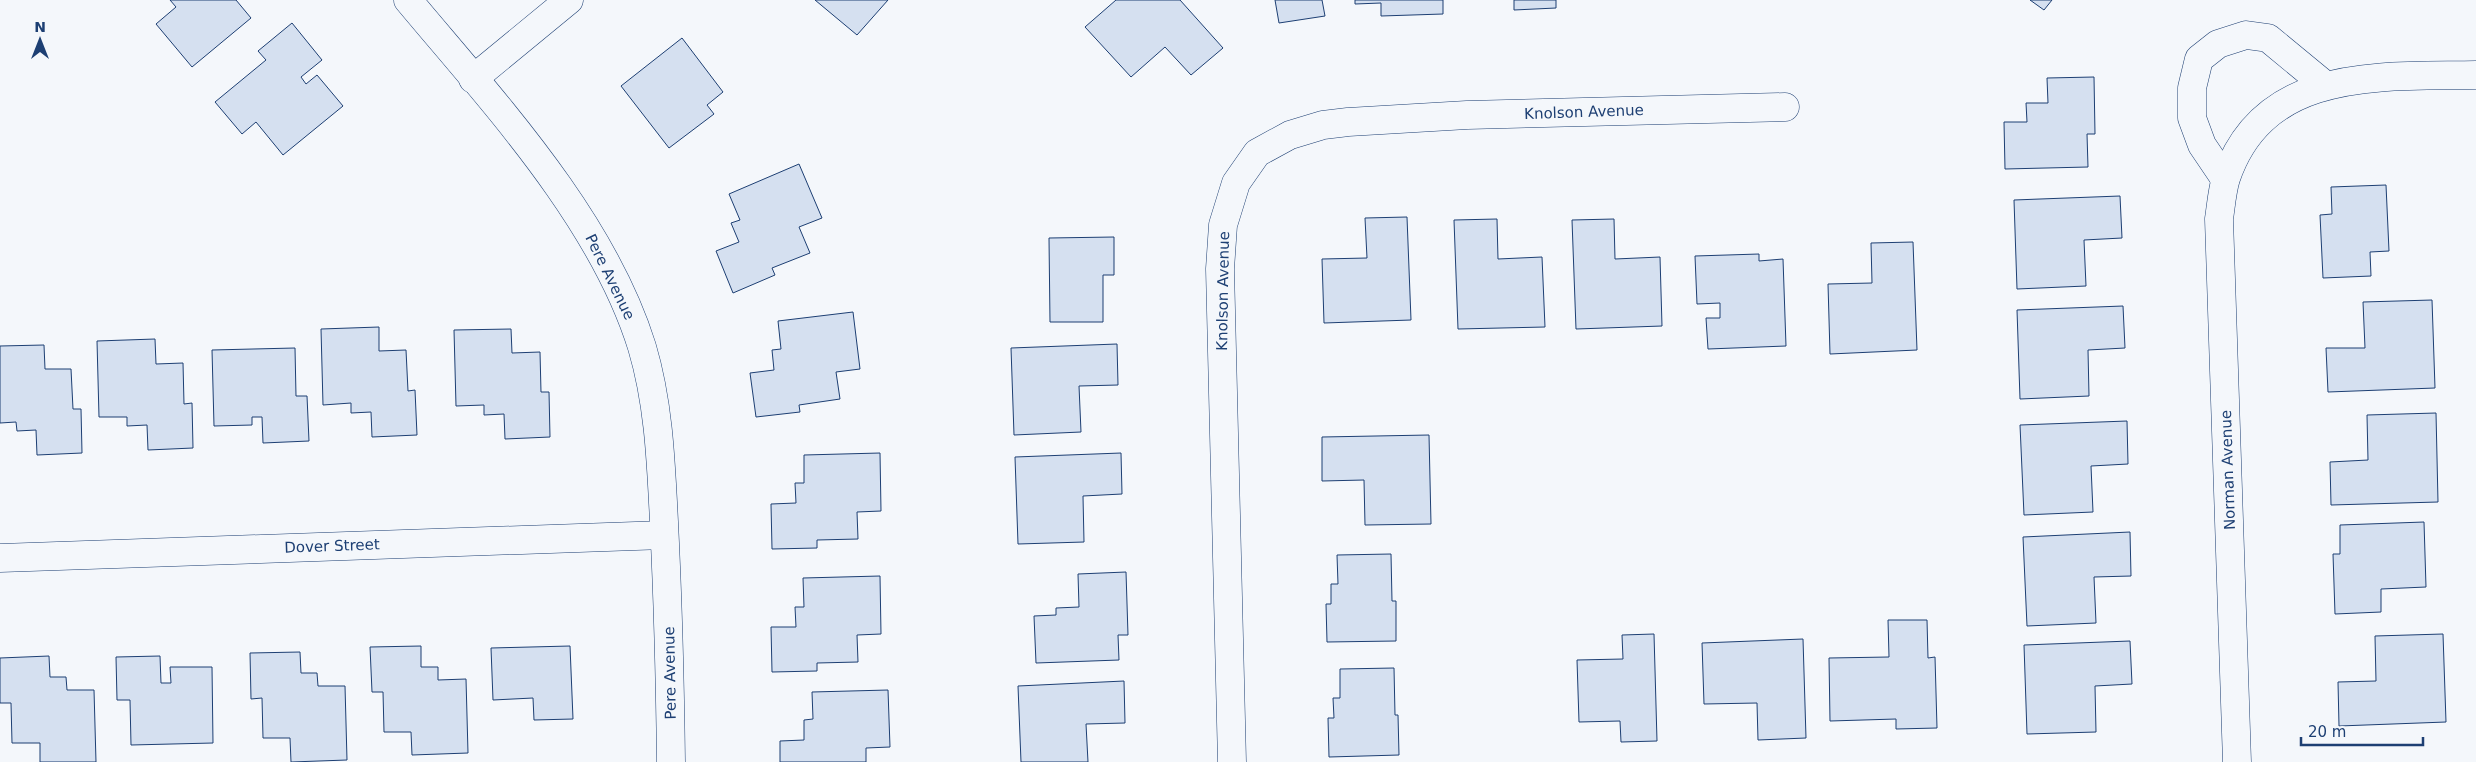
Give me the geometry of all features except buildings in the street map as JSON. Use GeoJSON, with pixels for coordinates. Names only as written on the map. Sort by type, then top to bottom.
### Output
{"type":"FeatureCollection","features":[{"type":"Feature","properties":{"kind":"street","name":"Pere Avenue"},"geometry":{"type":"LineString","coordinates":[[408,0],[565,194],[621,293],[642,347],[656,408],[664,535],[671,762]]}},
{"type":"Feature","properties":{"kind":"street"},"geometry":{"type":"LineString","coordinates":[[473,79],[569,0]]}},
{"type":"Feature","properties":{"kind":"street"},"geometry":{"type":"LineString","coordinates":[[2225,179],[2202,145],[2192,118],[2192,88],[2199,59],[2218,44],[2246,35],[2268,38],[2325,85]]}},
{"type":"Feature","properties":{"kind":"street","name":"Norman Avenue"},"geometry":{"type":"LineString","coordinates":[[2237,762],[2219,219],[2225,179],[2249,134],[2273,111],[2294,97],[2325,85],[2366,78],[2476,76]]}},
{"type":"Feature","properties":{"kind":"street","name":"Knolson Avenue"},"geometry":{"type":"LineString","coordinates":[[1232,762],[1220,269],[1223,225],[1236,183],[1257,154],[1290,135],[1323,125],[1348,122],[1477,115],[1786,107]]}},
{"type":"Feature","properties":{"kind":"street","name":"Dover Street"},"geometry":{"type":"LineString","coordinates":[[0,558],[664,535]]}}]}
